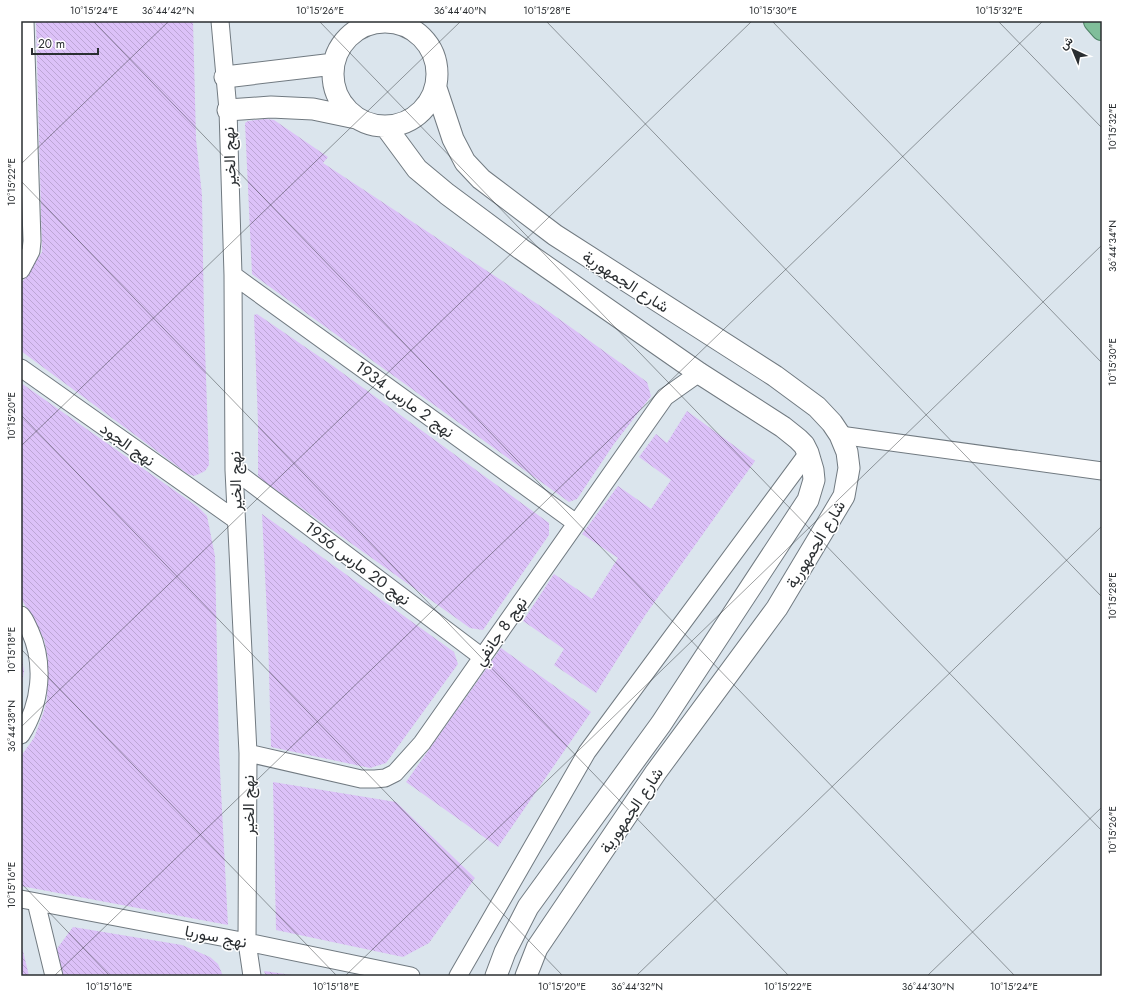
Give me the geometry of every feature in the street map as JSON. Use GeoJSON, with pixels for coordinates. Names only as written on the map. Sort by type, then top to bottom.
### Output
{"type":"FeatureCollection","features":[{"type":"Feature","properties":{"kind":"highway"},"geometry":{"type":"LineString","coordinates":[[1095,21],[1102,28]]}},
{"type":"Feature","properties":{"kind":"street"},"geometry":{"type":"LineString","coordinates":[[21,270],[31,251],[32,236],[25,21]]}},
{"type":"Feature","properties":{"kind":"street","name":"نهج الخير"},"geometry":{"type":"LineString","coordinates":[[220,21],[228,110],[234,275],[234,470],[248,753],[247,942],[252,976]]}},
{"type":"Feature","properties":{"kind":"street"},"geometry":{"type":"LineString","coordinates":[[342,21],[343,44]]}},
{"type":"Feature","properties":{"kind":"street"},"geometry":{"type":"LineString","coordinates":[[228,110],[270,107],[313,109],[356,118],[370,124],[386,127],[399,125],[412,120],[431,101],[436,88],[438,74],[436,60],[431,47],[410,25],[387,22],[374,23],[362,27],[352,34],[343,44],[334,64],[333,79],[336,94],[344,107],[356,118]]}},
{"type":"Feature","properties":{"kind":"street"},"geometry":{"type":"LineString","coordinates":[[225,77],[334,64]]}},
{"type":"Feature","properties":{"kind":"street","name":"شارع الجمهورية"},"geometry":{"type":"LineString","coordinates":[[436,88],[453,139],[465,162],[481,179],[513,205],[555,235],[776,376],[817,408],[832,423],[840,435],[846,452],[849,468],[844,496],[777,608],[656,772],[537,948],[526,976]]}},
{"type":"Feature","properties":{"kind":"street"},"geometry":{"type":"LineString","coordinates":[[386,127],[417,168],[447,194],[699,373],[783,427],[804,445],[808,453],[814,480],[808,500],[661,724],[528,907],[505,952],[496,976]]}},
{"type":"Feature","properties":{"kind":"street","name":"نهج 2 مارس 1934"},"geometry":{"type":"LineString","coordinates":[[234,275],[576,524]]}},
{"type":"Feature","properties":{"kind":"street","name":"نهج الجود"},"geometry":{"type":"LineString","coordinates":[[21,368],[236,520]]}},
{"type":"Feature","properties":{"kind":"street","name":"نهج 8 جانفي"},"geometry":{"type":"LineString","coordinates":[[248,753],[361,779],[384,778],[395,773],[422,743],[665,397],[699,373]]}},
{"type":"Feature","properties":{"kind":"street"},"geometry":{"type":"LineString","coordinates":[[840,435],[1102,471]]}},
{"type":"Feature","properties":{"kind":"street"},"geometry":{"type":"LineString","coordinates":[[458,976],[588,752],[808,453]]}},
{"type":"Feature","properties":{"kind":"street","name":"نهج 20 مارس 1956"},"geometry":{"type":"LineString","coordinates":[[234,470],[482,657]]}},
{"type":"Feature","properties":{"kind":"street"},"geometry":{"type":"LineString","coordinates":[[21,615],[35,642],[39,674],[36,705],[21,735]]}},
{"type":"Feature","properties":{"kind":"street"},"geometry":{"type":"LineString","coordinates":[[29,901],[54,976]]}},
{"type":"Feature","properties":{"kind":"street","name":"نهج سوريا"},"geometry":{"type":"LineString","coordinates":[[29,901],[247,942],[411,976]]}},
{"type":"Feature","properties":{"kind":"building"},"geometry":{"type":"Polygon","coordinates":[[[36,21],[193,21],[196,139],[202,195],[204,319],[209,465],[205,471],[194,476],[188,474],[21,351],[21,284],[42,252],[36,21]]]}},
{"type":"Feature","properties":{"kind":"building"},"geometry":{"type":"Polygon","coordinates":[[[265,119],[274,120],[328,157],[323,163],[548,311],[647,382],[651,396],[614,444],[577,499],[569,502],[252,274],[245,123],[248,121],[265,119]]]}},
{"type":"Feature","properties":{"kind":"building"},"geometry":{"type":"Polygon","coordinates":[[[257,314],[333,366],[549,523],[549,535],[483,630],[470,628],[258,477],[258,423],[254,315],[257,314]]]}},
{"type":"Feature","properties":{"kind":"building"},"geometry":{"type":"Polygon","coordinates":[[[21,383],[198,507],[207,516],[215,556],[219,752],[228,925],[21,886],[21,756],[34,738],[47,700],[48,659],[44,639],[21,598],[21,383]]]}},
{"type":"Feature","properties":{"kind":"building"},"geometry":{"type":"Polygon","coordinates":[[[687,411],[755,461],[646,614],[596,693],[554,665],[564,649],[523,621],[554,574],[592,599],[618,558],[582,534],[618,486],[651,509],[671,480],[639,457],[656,434],[667,443],[687,411]]]}},
{"type":"Feature","properties":{"kind":"building"},"geometry":{"type":"Polygon","coordinates":[[[262,514],[454,652],[458,664],[386,763],[370,768],[271,747],[268,635],[262,514]]]}},
{"type":"Feature","properties":{"kind":"building"},"geometry":{"type":"Polygon","coordinates":[[[501,648],[591,712],[498,847],[406,782],[501,648]]]}},
{"type":"Feature","properties":{"kind":"building"},"geometry":{"type":"Polygon","coordinates":[[[21,654],[24,671],[22,684],[21,684],[21,654]]]}},
{"type":"Feature","properties":{"kind":"building"},"geometry":{"type":"Polygon","coordinates":[[[273,782],[396,802],[475,878],[429,943],[403,957],[276,930],[273,782]]]}},
{"type":"Feature","properties":{"kind":"building"},"geometry":{"type":"Polygon","coordinates":[[[73,927],[182,945],[210,957],[218,964],[223,976],[59,976],[53,954],[73,927]]]}},
{"type":"Feature","properties":{"kind":"building"},"geometry":{"type":"Polygon","coordinates":[[[22,947],[29,976],[21,976],[22,947]]]}},
{"type":"Feature","properties":{"kind":"building"},"geometry":{"type":"Polygon","coordinates":[[[264,971],[292,975],[292,976],[266,976],[264,971]]]}}]}
